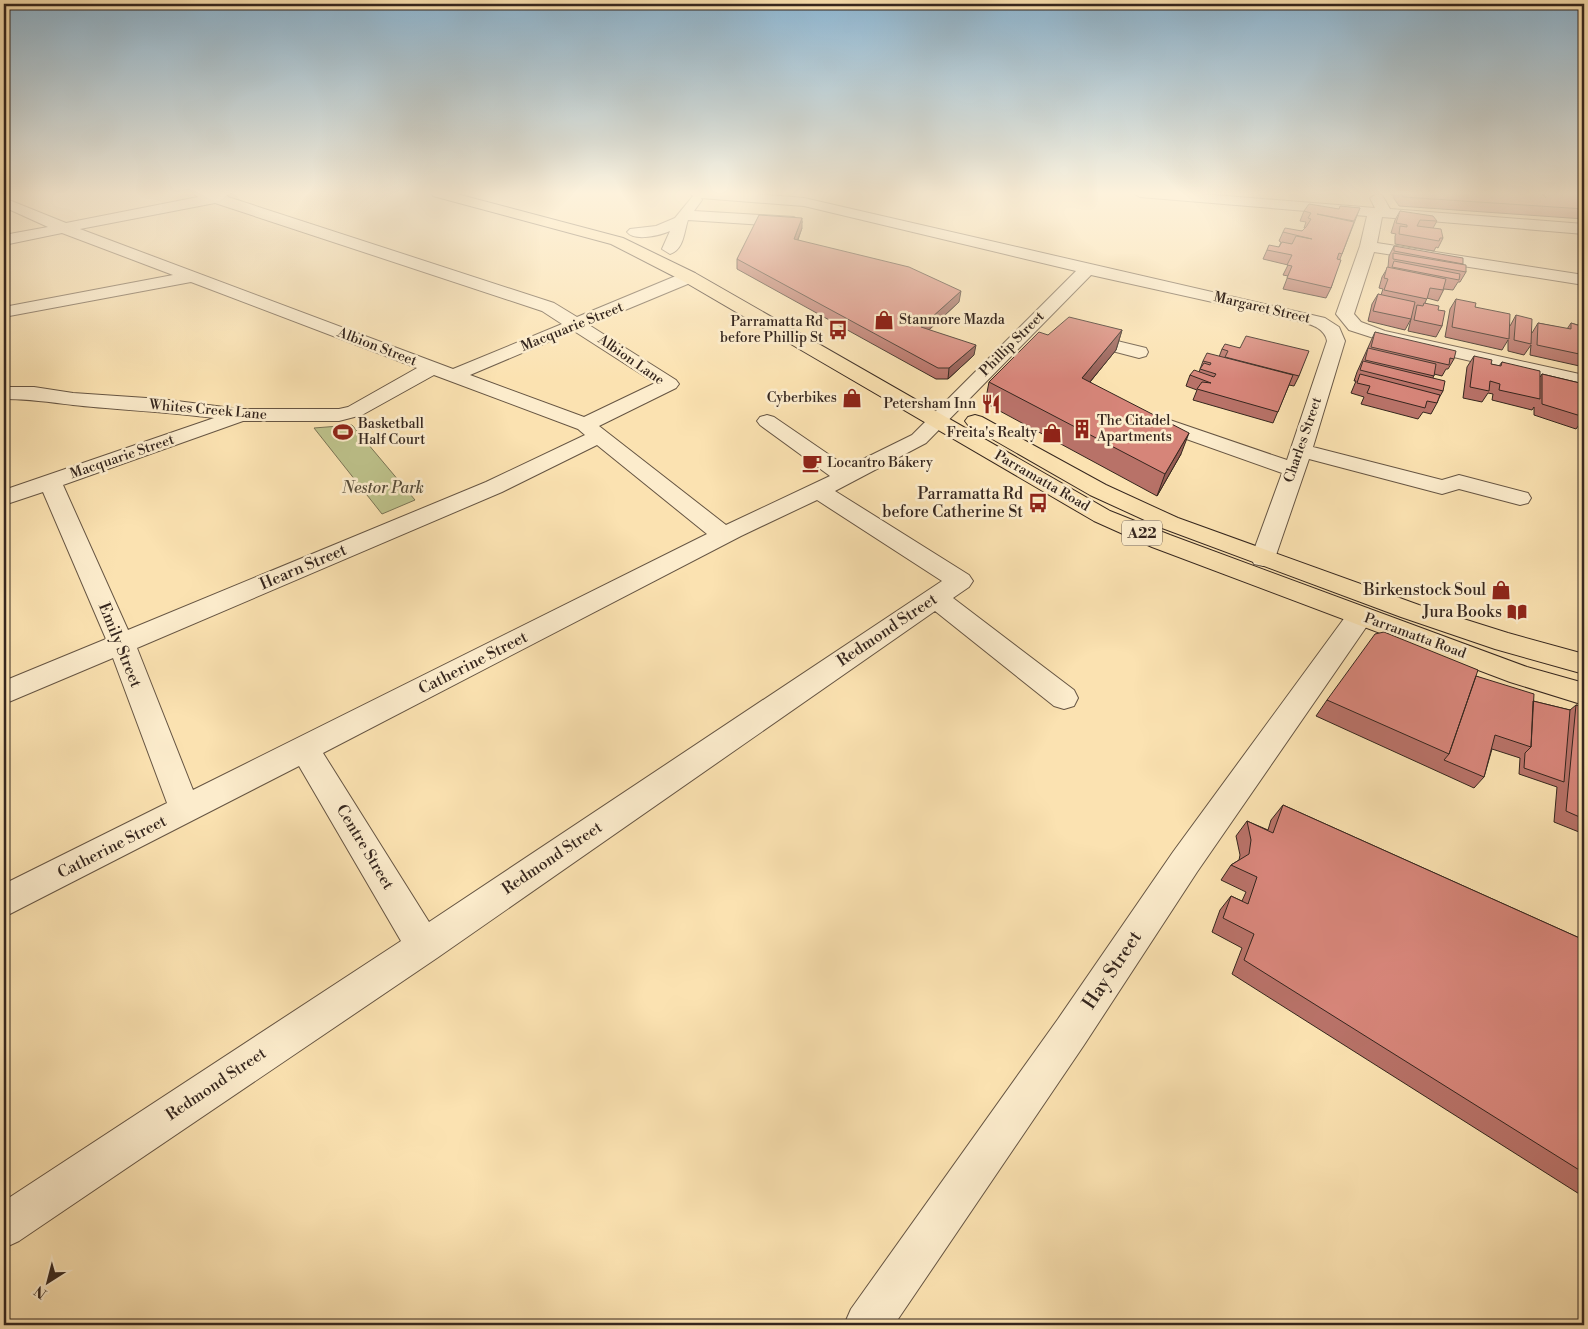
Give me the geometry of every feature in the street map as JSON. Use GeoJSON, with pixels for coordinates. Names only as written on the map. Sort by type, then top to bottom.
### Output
{"type":"FeatureCollection","features":[{"type":"Feature","properties":{"kind":"highway","name":"Parramatta Road"},"geometry":{"type":"LineString","coordinates":[[644,255],[1098,490],[1170,523],[1263,558],[1504,642],[1584,664]]}},
{"type":"Feature","properties":{"kind":"highway"},"geometry":{"type":"LineString","coordinates":[[682,255],[848,350]]}},
{"type":"Feature","properties":{"kind":"highway","name":"Parramatta Road"},"geometry":{"type":"LineString","coordinates":[[942,409],[1102,516],[1161,541],[1360,616],[1520,675],[1584,694]]}},
{"type":"Feature","properties":{"kind":"street","name":"Albion Street"},"geometry":{"type":"LineString","coordinates":[[134,255],[454,375],[593,430],[724,536]]}},
{"type":"Feature","properties":{"kind":"street","name":"Albion Lane"},"geometry":{"type":"LineString","coordinates":[[390,255],[548,307],[578,324],[669,384],[593,430]]}},
{"type":"Feature","properties":{"kind":"street","name":"Margaret Street"},"geometry":{"type":"LineString","coordinates":[[1033,255],[1087,269],[1302,317],[1325,325]]}},
{"type":"Feature","properties":{"kind":"street"},"geometry":{"type":"LineString","coordinates":[[1365,255],[1345,314],[1348,320],[1355,326],[1380,335],[1584,381]]}},
{"type":"Feature","properties":{"kind":"street"},"geometry":{"type":"LineString","coordinates":[[1425,255],[1584,280]]}},
{"type":"Feature","properties":{"kind":"street","name":"Phillip Street"},"geometry":{"type":"LineString","coordinates":[[942,409],[1032,325],[1087,269]]}},
{"type":"Feature","properties":{"kind":"street"},"geometry":{"type":"LineString","coordinates":[[4,312],[192,277]]}},
{"type":"Feature","properties":{"kind":"street","name":"Macquarie Street"},"geometry":{"type":"LineString","coordinates":[[454,375],[689,278]]}},
{"type":"Feature","properties":{"kind":"street"},"geometry":{"type":"LineString","coordinates":[[1032,325],[1139,352]]}},
{"type":"Feature","properties":{"kind":"street","name":"Charles Street"},"geometry":{"type":"LineString","coordinates":[[1263,558],[1298,460],[1336,337],[1325,325]]}},
{"type":"Feature","properties":{"kind":"street","name":"Whites Creek Lane"},"geometry":{"type":"LineString","coordinates":[[4,393],[34,393],[72,399],[161,405],[240,415],[339,415],[355,411],[432,368]]}},
{"type":"Feature","properties":{"kind":"street","name":"Catherine Street"},"geometry":{"type":"LineString","coordinates":[[4,901],[724,536],[920,439],[942,409]]}},
{"type":"Feature","properties":{"kind":"street"},"geometry":{"type":"LineString","coordinates":[[1137,413],[1190,435],[1298,460],[1442,487],[1459,482],[1520,498]]}},
{"type":"Feature","properties":{"kind":"street","name":"Macquarie Street"},"geometry":{"type":"LineString","coordinates":[[4,498],[240,415]]}},
{"type":"Feature","properties":{"kind":"street"},"geometry":{"type":"LineString","coordinates":[[766,421],[846,477]]}},
{"type":"Feature","properties":{"kind":"street","name":"Hearn Street"},"geometry":{"type":"LineString","coordinates":[[4,693],[494,488],[593,430]]}},
{"type":"Feature","properties":{"kind":"street","name":"Emily Street"},"geometry":{"type":"LineString","coordinates":[[50,482],[121,643],[185,810]]}},
{"type":"Feature","properties":{"kind":"street","name":"Redmond Street"},"geometry":{"type":"LineString","coordinates":[[4,1226],[424,946],[960,581],[818,491]]}},
{"type":"Feature","properties":{"kind":"street"},"geometry":{"type":"LineString","coordinates":[[936,598],[1064,698]]}},
{"type":"Feature","properties":{"kind":"street","name":"Hay Street"},"geometry":{"type":"LineString","coordinates":[[867,1325],[1071,1032],[1185,862],[1360,616]]}},
{"type":"Feature","properties":{"kind":"street","name":"Centre Street"},"geometry":{"type":"LineString","coordinates":[[305,749],[424,946]]}},
{"type":"Feature","properties":{"kind":"green space","name":"Nestor Park"},"geometry":{"type":"Polygon","coordinates":[[[352,425],[415,500],[382,514],[314,428],[352,425]]]}},
{"type":"Feature","properties":{"kind":"building","name":"Stanmore Mazda"},"geometry":{"type":"Polygon","coordinates":[[[739,255],[860,255],[909,267],[961,291],[921,327],[976,345],[949,368],[938,368],[737,259],[739,255]]]}},
{"type":"Feature","properties":{"kind":"building"},"geometry":{"type":"Polygon","coordinates":[[[1292,255],[1338,255],[1337,259],[1341,260],[1331,288],[1287,278],[1292,266],[1287,265],[1292,255]]]}},
{"type":"Feature","properties":{"kind":"building"},"geometry":{"type":"Polygon","coordinates":[[[1393,255],[1405,255],[1466,265],[1466,272],[1393,259],[1393,255]]]}},
{"type":"Feature","properties":{"kind":"building"},"geometry":{"type":"Polygon","coordinates":[[[1415,255],[1446,255],[1463,258],[1463,264],[1415,255]]]}},
{"type":"Feature","properties":{"kind":"building"},"geometry":{"type":"Polygon","coordinates":[[[1394,261],[1460,274],[1459,280],[1392,267],[1394,261]]]}},
{"type":"Feature","properties":{"kind":"building"},"geometry":{"type":"Polygon","coordinates":[[[1387,267],[1446,279],[1443,290],[1430,288],[1427,299],[1384,290],[1388,279],[1384,278],[1387,267]]]}},
{"type":"Feature","properties":{"kind":"building"},"geometry":{"type":"Polygon","coordinates":[[[1378,294],[1415,302],[1411,319],[1373,311],[1378,294]]]}},
{"type":"Feature","properties":{"kind":"building"},"geometry":{"type":"Polygon","coordinates":[[[1456,299],[1476,303],[1475,307],[1510,314],[1509,339],[1452,327],[1456,299]]]}},
{"type":"Feature","properties":{"kind":"building"},"geometry":{"type":"Polygon","coordinates":[[[1424,303],[1439,306],[1438,310],[1445,311],[1442,326],[1414,320],[1417,305],[1423,306],[1424,303]]]}},
{"type":"Feature","properties":{"kind":"building"},"geometry":{"type":"Polygon","coordinates":[[[1516,315],[1532,319],[1531,344],[1514,340],[1516,315]]]}},
{"type":"Feature","properties":{"kind":"building","name":"The Citadel Apartments"},"geometry":{"type":"Polygon","coordinates":[[[1069,317],[1122,330],[1082,378],[1189,433],[1165,474],[989,382],[1039,332],[1048,335],[1069,317]]]}},
{"type":"Feature","properties":{"kind":"building"},"geometry":{"type":"Polygon","coordinates":[[[1538,323],[1571,329],[1571,323],[1584,327],[1584,355],[1537,345],[1538,323]]]}},
{"type":"Feature","properties":{"kind":"building"},"geometry":{"type":"Polygon","coordinates":[[[1375,332],[1456,351],[1454,359],[1450,358],[1449,365],[1371,347],[1375,332]]]}},
{"type":"Feature","properties":{"kind":"building"},"geometry":{"type":"Polygon","coordinates":[[[1246,336],[1309,351],[1299,376],[1225,357],[1228,351],[1222,349],[1225,344],[1240,348],[1246,336]]]}},
{"type":"Feature","properties":{"kind":"building"},"geometry":{"type":"Polygon","coordinates":[[[1368,348],[1436,364],[1434,376],[1365,360],[1368,348]]]}},
{"type":"Feature","properties":{"kind":"building"},"geometry":{"type":"Polygon","coordinates":[[[1207,353],[1293,375],[1278,412],[1197,389],[1202,382],[1211,383],[1190,375],[1194,370],[1214,377],[1216,374],[1200,369],[1204,363],[1210,365],[1211,363],[1203,361],[1207,353]]]}},
{"type":"Feature","properties":{"kind":"building"},"geometry":{"type":"Polygon","coordinates":[[[1474,356],[1492,360],[1491,364],[1501,366],[1502,362],[1540,371],[1540,399],[1499,390],[1500,384],[1490,381],[1489,391],[1470,387],[1474,356]]]}},
{"type":"Feature","properties":{"kind":"building"},"geometry":{"type":"Polygon","coordinates":[[[1363,361],[1445,381],[1443,391],[1360,370],[1363,361]]]}},
{"type":"Feature","properties":{"kind":"building"},"geometry":{"type":"Polygon","coordinates":[[[1360,374],[1440,395],[1437,403],[1427,401],[1425,408],[1367,393],[1370,386],[1357,383],[1360,374]]]}},
{"type":"Feature","properties":{"kind":"building"},"geometry":{"type":"Polygon","coordinates":[[[1542,374],[1584,384],[1584,417],[1542,404],[1542,374]]]}},
{"type":"Feature","properties":{"kind":"building"},"geometry":{"type":"Polygon","coordinates":[[[1384,632],[1478,670],[1449,754],[1327,700],[1375,634],[1384,632]]]}},
{"type":"Feature","properties":{"kind":"building"},"geometry":{"type":"Polygon","coordinates":[[[1476,676],[1534,694],[1531,747],[1495,735],[1484,777],[1444,760],[1449,754],[1476,676]]]}},
{"type":"Feature","properties":{"kind":"building"},"geometry":{"type":"Polygon","coordinates":[[[1533,701],[1570,710],[1564,782],[1524,768],[1525,753],[1531,747],[1533,701]]]}},
{"type":"Feature","properties":{"kind":"building"},"geometry":{"type":"Polygon","coordinates":[[[1576,705],[1584,707],[1584,819],[1566,811],[1576,705]]]}},
{"type":"Feature","properties":{"kind":"building"},"geometry":{"type":"Polygon","coordinates":[[[1283,805],[1584,940],[1584,1173],[1244,960],[1254,934],[1223,918],[1231,896],[1248,904],[1257,877],[1231,865],[1249,854],[1251,840],[1247,821],[1273,833],[1283,805]]]}},
{"type":"Feature","properties":{"kind":"place","name":"Stanmore Mazda"},"geometry":{"type":"Point","coordinates":[884,320]}},
{"type":"Feature","properties":{"kind":"place","name":"Parramatta Rd before Phillip St"},"geometry":{"type":"Point","coordinates":[838,330]}},
{"type":"Feature","properties":{"kind":"place","name":"Cyberbikes"},"geometry":{"type":"Point","coordinates":[852,398]}},
{"type":"Feature","properties":{"kind":"place","name":"Petersham Inn"},"geometry":{"type":"Point","coordinates":[991,404]}},
{"type":"Feature","properties":{"kind":"place","name":"The Citadel Apartments"},"geometry":{"type":"Point","coordinates":[1082,429]}},
{"type":"Feature","properties":{"kind":"place","name":"Basketball Half Court"},"geometry":{"type":"Point","coordinates":[343,432]}},
{"type":"Feature","properties":{"kind":"place","name":"Freita's Realty"},"geometry":{"type":"Point","coordinates":[1052,433]}},
{"type":"Feature","properties":{"kind":"place","name":"Locantro Bakery"},"geometry":{"type":"Point","coordinates":[812,463]}},
{"type":"Feature","properties":{"kind":"place","name":"Parramatta Rd before Catherine St"},"geometry":{"type":"Point","coordinates":[1038,503]}},
{"type":"Feature","properties":{"kind":"place","name":"Birkenstock Soul"},"geometry":{"type":"Point","coordinates":[1501,590]}},
{"type":"Feature","properties":{"kind":"place","name":"Jura Books"},"geometry":{"type":"Point","coordinates":[1517,612]}}]}
